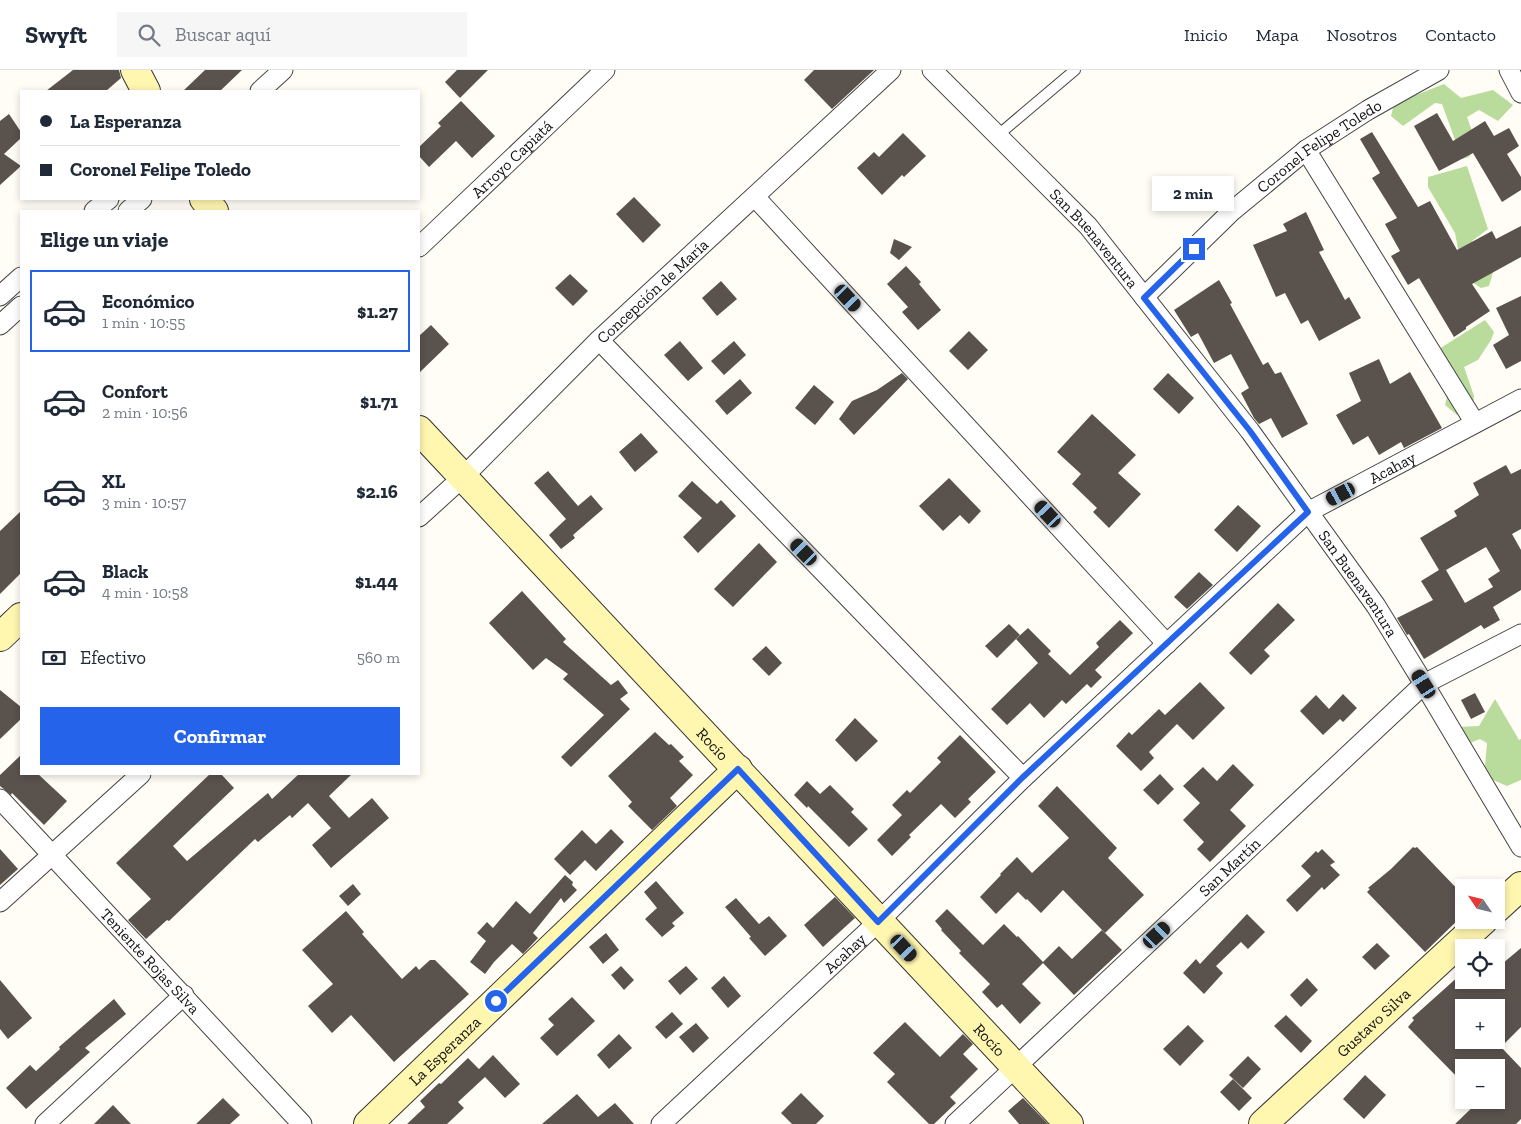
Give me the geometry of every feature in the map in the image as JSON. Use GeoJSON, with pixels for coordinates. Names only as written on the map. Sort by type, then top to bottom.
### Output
{"type":"FeatureCollection","features":[{"type":"Feature","properties":{"kind":"main road"},"geometry":{"type":"LineString","coordinates":[[135,70],[145,90]]}},
{"type":"Feature","properties":{"kind":"main road"},"geometry":{"type":"LineString","coordinates":[[205,200],[213,210]]}},
{"type":"Feature","properties":{"kind":"main road","name":"Rocío"},"geometry":{"type":"LineString","coordinates":[[420,431],[1069,1124]]}},
{"type":"Feature","properties":{"kind":"main road"},"geometry":{"type":"LineString","coordinates":[[0,637],[20,618]]}},
{"type":"Feature","properties":{"kind":"main road","name":"La Esperanza"},"geometry":{"type":"LineString","coordinates":[[368,1124],[738,769]]}},
{"type":"Feature","properties":{"kind":"main road"},"geometry":{"type":"LineString","coordinates":[[1505,901],[1521,886]]}},
{"type":"Feature","properties":{"kind":"main road","name":"Gustavo Silva"},"geometry":{"type":"LineString","coordinates":[[1263,1124],[1474,929]]}},
{"type":"Feature","properties":{"kind":"street"},"geometry":{"type":"LineString","coordinates":[[261,90],[282,70]]}},
{"type":"Feature","properties":{"kind":"street","name":"Arroyo Capiatá"},"geometry":{"type":"LineString","coordinates":[[420,246],[604,70]]}},
{"type":"Feature","properties":{"kind":"street","name":"Concepción de María"},"geometry":{"type":"LineString","coordinates":[[420,516],[463,477],[599,340],[891,70]]}},
{"type":"Feature","properties":{"kind":"street","name":"San Buenaventura"},"geometry":{"type":"LineString","coordinates":[[932,70],[1088,226],[1250,431],[1376,606],[1521,847]]}},
{"type":"Feature","properties":{"kind":"street","name":"Coronel Felipe Toledo"},"geometry":{"type":"LineString","coordinates":[[1144,298],[1231,212],[1306,150],[1368,110],[1439,70]]}},
{"type":"Feature","properties":{"kind":"street"},"geometry":{"type":"LineString","coordinates":[[1509,70],[1521,93]]}},
{"type":"Feature","properties":{"kind":"street"},"geometry":{"type":"LineString","coordinates":[[1306,150],[1475,423]]}},
{"type":"Feature","properties":{"kind":"street"},"geometry":{"type":"LineString","coordinates":[[755,197],[1168,644]]}},
{"type":"Feature","properties":{"kind":"street"},"geometry":{"type":"LineString","coordinates":[[95,210],[107,200]]}},
{"type":"Feature","properties":{"kind":"street"},"geometry":{"type":"LineString","coordinates":[[129,210],[141,200]]}},
{"type":"Feature","properties":{"kind":"street"},"geometry":{"type":"LineString","coordinates":[[0,296],[20,278]]}},
{"type":"Feature","properties":{"kind":"street"},"geometry":{"type":"LineString","coordinates":[[0,325],[20,307]]}},
{"type":"Feature","properties":{"kind":"street"},"geometry":{"type":"LineString","coordinates":[[599,340],[1022,778]]}},
{"type":"Feature","properties":{"kind":"street","name":"Acahay"},"geometry":{"type":"LineString","coordinates":[[661,1124],[878,922],[1022,778],[1308,512],[1521,399]]}},
{"type":"Feature","properties":{"kind":"street","name":"San Martín"},"geometry":{"type":"LineString","coordinates":[[955,1124],[1424,684],[1521,634]]}},
{"type":"Feature","properties":{"kind":"street"},"geometry":{"type":"LineString","coordinates":[[0,902],[140,775]]}},
{"type":"Feature","properties":{"kind":"street","name":"Teniente Rojas Silva"},"geometry":{"type":"LineString","coordinates":[[0,799],[302,1124]]}},
{"type":"Feature","properties":{"kind":"street"},"geometry":{"type":"LineString","coordinates":[[45,1124],[184,995]]}},
{"type":"Feature","properties":{"kind":"lane"},"geometry":{"type":"LineString","coordinates":[[997,136],[1075,70]]}},
{"type":"Feature","properties":{"kind":"green space"},"geometry":{"type":"Polygon","coordinates":[[[1444,84],[1461,98],[1493,90],[1513,105],[1498,121],[1479,110],[1467,117],[1477,145],[1469,157],[1462,159],[1442,104],[1435,103],[1403,126],[1391,116],[1393,108],[1406,99],[1444,84]]]}},
{"type":"Feature","properties":{"kind":"green space"},"geometry":{"type":"Polygon","coordinates":[[[1467,166],[1488,229],[1472,241],[1493,272],[1489,286],[1481,288],[1469,280],[1459,254],[1455,233],[1428,187],[1428,177],[1467,166]]]}},
{"type":"Feature","properties":{"kind":"green space"},"geometry":{"type":"Polygon","coordinates":[[[1485,320],[1494,332],[1491,340],[1478,360],[1464,367],[1474,396],[1473,412],[1457,415],[1445,405],[1452,376],[1439,349],[1485,320]]]}},
{"type":"Feature","properties":{"kind":"green space"},"geometry":{"type":"Polygon","coordinates":[[[1495,699],[1519,740],[1521,739],[1521,780],[1507,786],[1493,780],[1485,766],[1487,743],[1480,739],[1465,745],[1457,727],[1479,726],[1495,699]]]}},
{"type":"Feature","properties":{"kind":"building"},"geometry":{"type":"Polygon","coordinates":[[[73,70],[119,70],[121,78],[107,90],[47,90],[73,70]]]}},
{"type":"Feature","properties":{"kind":"building"},"geometry":{"type":"Polygon","coordinates":[[[205,70],[242,70],[221,90],[184,90],[205,70]]]}},
{"type":"Feature","properties":{"kind":"building"},"geometry":{"type":"Polygon","coordinates":[[[457,70],[488,70],[460,98],[445,82],[457,70]]]}},
{"type":"Feature","properties":{"kind":"building"},"geometry":{"type":"Polygon","coordinates":[[[814,70],[874,70],[832,109],[804,80],[814,70]]]}},
{"type":"Feature","properties":{"kind":"building"},"geometry":{"type":"Polygon","coordinates":[[[461,101],[495,136],[472,158],[456,141],[429,167],[420,157],[420,146],[441,126],[438,123],[461,101]]]}},
{"type":"Feature","properties":{"kind":"building"},"geometry":{"type":"Polygon","coordinates":[[[1437,113],[1453,141],[1485,121],[1494,136],[1509,128],[1519,146],[1507,154],[1521,177],[1521,190],[1502,202],[1473,153],[1439,171],[1414,126],[1437,113]]]}},
{"type":"Feature","properties":{"kind":"building"},"geometry":{"type":"Polygon","coordinates":[[[9,114],[20,130],[20,139],[4,154],[20,167],[0,185],[0,121],[9,114]]]}},
{"type":"Feature","properties":{"kind":"building"},"geometry":{"type":"Polygon","coordinates":[[[1372,132],[1418,207],[1430,201],[1457,250],[1492,231],[1496,239],[1521,226],[1521,257],[1472,284],[1490,311],[1454,337],[1419,278],[1408,285],[1391,256],[1400,251],[1385,224],[1397,218],[1372,178],[1380,173],[1360,139],[1372,132]]]}},
{"type":"Feature","properties":{"kind":"building"},"geometry":{"type":"Polygon","coordinates":[[[903,133],[926,156],[904,177],[902,175],[882,195],[857,168],[874,152],[879,157],[903,133]]]}},
{"type":"Feature","properties":{"kind":"building"},"geometry":{"type":"Polygon","coordinates":[[[634,197],[661,225],[643,243],[616,214],[634,197]]]}},
{"type":"Feature","properties":{"kind":"building"},"geometry":{"type":"Polygon","coordinates":[[[1306,212],[1324,250],[1319,252],[1345,300],[1349,297],[1361,318],[1319,341],[1308,320],[1301,324],[1285,293],[1276,297],[1253,245],[1287,231],[1283,224],[1306,212]]]}},
{"type":"Feature","properties":{"kind":"building"},"geometry":{"type":"Polygon","coordinates":[[[894,239],[912,247],[899,260],[890,253],[894,239]]]}},
{"type":"Feature","properties":{"kind":"building"},"geometry":{"type":"Polygon","coordinates":[[[906,266],[921,282],[919,284],[941,310],[918,330],[902,312],[908,307],[887,284],[906,266]]]}},
{"type":"Feature","properties":{"kind":"building"},"geometry":{"type":"Polygon","coordinates":[[[570,274],[588,291],[573,306],[555,288],[570,274]]]}},
{"type":"Feature","properties":{"kind":"building"},"geometry":{"type":"Polygon","coordinates":[[[1219,280],[1263,365],[1268,362],[1275,374],[1281,372],[1308,424],[1282,438],[1271,418],[1259,424],[1254,418],[1241,393],[1249,388],[1231,354],[1214,363],[1198,333],[1191,337],[1174,310],[1219,280]]]}},
{"type":"Feature","properties":{"kind":"building"},"geometry":{"type":"Polygon","coordinates":[[[721,281],[737,299],[717,316],[702,298],[721,281]]]}},
{"type":"Feature","properties":{"kind":"building"},"geometry":{"type":"Polygon","coordinates":[[[1521,296],[1521,361],[1506,369],[1493,345],[1509,335],[1496,308],[1521,296]]]}},
{"type":"Feature","properties":{"kind":"building"},"geometry":{"type":"Polygon","coordinates":[[[431,325],[449,344],[420,372],[420,335],[431,325]]]}},
{"type":"Feature","properties":{"kind":"building"},"geometry":{"type":"Polygon","coordinates":[[[969,331],[988,350],[968,370],[949,351],[969,331]]]}},
{"type":"Feature","properties":{"kind":"building"},"geometry":{"type":"Polygon","coordinates":[[[680,341],[703,368],[688,381],[664,355],[680,341]]]}},
{"type":"Feature","properties":{"kind":"building"},"geometry":{"type":"Polygon","coordinates":[[[734,341],[746,355],[724,375],[711,361],[734,341]]]}},
{"type":"Feature","properties":{"kind":"building"},"geometry":{"type":"Polygon","coordinates":[[[1379,359],[1390,384],[1410,372],[1442,428],[1404,448],[1401,442],[1379,455],[1368,436],[1353,445],[1336,415],[1361,401],[1349,373],[1379,359]]]}},
{"type":"Feature","properties":{"kind":"building"},"geometry":{"type":"Polygon","coordinates":[[[902,373],[908,379],[854,435],[839,419],[852,401],[877,390],[902,373]]]}},
{"type":"Feature","properties":{"kind":"building"},"geometry":{"type":"Polygon","coordinates":[[[1168,373],[1194,398],[1179,414],[1153,389],[1168,373]]]}},
{"type":"Feature","properties":{"kind":"building"},"geometry":{"type":"Polygon","coordinates":[[[740,379],[752,393],[727,415],[715,401],[740,379]]]}},
{"type":"Feature","properties":{"kind":"building"},"geometry":{"type":"Polygon","coordinates":[[[814,385],[834,402],[815,425],[795,408],[814,385]]]}},
{"type":"Feature","properties":{"kind":"building"},"geometry":{"type":"Polygon","coordinates":[[[1092,414],[1136,455],[1118,473],[1141,494],[1109,528],[1093,512],[1097,508],[1072,484],[1081,474],[1057,452],[1092,414]]]}},
{"type":"Feature","properties":{"kind":"building"},"geometry":{"type":"Polygon","coordinates":[[[641,433],[658,452],[635,472],[619,452],[641,433]]]}},
{"type":"Feature","properties":{"kind":"building"},"geometry":{"type":"Polygon","coordinates":[[[1506,465],[1511,474],[1521,469],[1521,529],[1512,534],[1521,550],[1521,590],[1493,607],[1500,620],[1484,629],[1481,625],[1424,659],[1397,618],[1433,600],[1421,581],[1439,570],[1420,538],[1457,516],[1454,511],[1479,495],[1473,483],[1506,465]],[[1486,547],[1446,570],[1465,603],[1493,587],[1488,579],[1500,571],[1486,547]]]}},
{"type":"Feature","properties":{"kind":"building"},"geometry":{"type":"Polygon","coordinates":[[[548,471],[578,506],[591,495],[603,509],[573,535],[575,538],[561,549],[549,535],[566,519],[534,483],[548,471]]]}},
{"type":"Feature","properties":{"kind":"building"},"geometry":{"type":"Polygon","coordinates":[[[949,478],[981,511],[969,524],[960,515],[943,531],[919,506],[949,478]]]}},
{"type":"Feature","properties":{"kind":"building"},"geometry":{"type":"Polygon","coordinates":[[[692,481],[717,504],[721,500],[736,516],[698,553],[683,537],[702,518],[678,496],[692,481]]]}},
{"type":"Feature","properties":{"kind":"building"},"geometry":{"type":"Polygon","coordinates":[[[1238,505],[1261,526],[1237,552],[1214,530],[1238,505]]]}},
{"type":"Feature","properties":{"kind":"building"},"geometry":{"type":"Polygon","coordinates":[[[20,512],[20,574],[0,594],[0,531],[20,512]]]}},
{"type":"Feature","properties":{"kind":"building"},"geometry":{"type":"Polygon","coordinates":[[[759,543],[777,562],[733,607],[714,589],[759,543]]]}},
{"type":"Feature","properties":{"kind":"building"},"geometry":{"type":"Polygon","coordinates":[[[1199,572],[1213,585],[1187,609],[1174,597],[1199,572]]]}},
{"type":"Feature","properties":{"kind":"building"},"geometry":{"type":"Polygon","coordinates":[[[522,591],[566,639],[563,642],[611,685],[618,680],[628,693],[620,699],[630,709],[571,767],[561,757],[604,715],[563,679],[568,674],[546,658],[533,670],[489,623],[522,591]]]}},
{"type":"Feature","properties":{"kind":"building"},"geometry":{"type":"Polygon","coordinates":[[[1278,603],[1295,620],[1264,650],[1270,656],[1251,675],[1229,653],[1278,603]]]}},
{"type":"Feature","properties":{"kind":"building"},"geometry":{"type":"Polygon","coordinates":[[[1120,620],[1133,633],[1095,670],[1102,677],[1091,688],[1087,684],[1066,704],[1062,700],[1044,718],[1030,703],[1007,725],[991,709],[1038,663],[1016,639],[1028,628],[1051,651],[1048,654],[1070,675],[1099,647],[1096,643],[1120,620]]]}},
{"type":"Feature","properties":{"kind":"building"},"geometry":{"type":"Polygon","coordinates":[[[1009,624],[1020,635],[997,658],[985,646],[1009,624]]]}},
{"type":"Feature","properties":{"kind":"building"},"geometry":{"type":"Polygon","coordinates":[[[766,646],[782,663],[769,676],[752,659],[766,646]]]}},
{"type":"Feature","properties":{"kind":"building"},"geometry":{"type":"Polygon","coordinates":[[[1200,682],[1225,708],[1193,740],[1177,724],[1149,752],[1154,758],[1141,771],[1116,746],[1129,732],[1132,735],[1159,709],[1165,715],[1200,682]]]}},
{"type":"Feature","properties":{"kind":"building"},"geometry":{"type":"Polygon","coordinates":[[[0,690],[20,706],[20,720],[0,739],[0,690]]]}},
{"type":"Feature","properties":{"kind":"building"},"geometry":{"type":"Polygon","coordinates":[[[1475,693],[1485,712],[1471,719],[1461,700],[1475,693]]]}},
{"type":"Feature","properties":{"kind":"building"},"geometry":{"type":"Polygon","coordinates":[[[1343,694],[1357,708],[1343,722],[1340,719],[1323,735],[1300,711],[1316,695],[1329,709],[1343,694]]]}},
{"type":"Feature","properties":{"kind":"building"},"geometry":{"type":"Polygon","coordinates":[[[855,718],[878,741],[856,762],[835,740],[855,718]]]}},
{"type":"Feature","properties":{"kind":"building"},"geometry":{"type":"Polygon","coordinates":[[[655,732],[684,757],[679,761],[693,775],[670,798],[677,806],[652,830],[628,806],[632,802],[608,776],[655,732]]]}},
{"type":"Feature","properties":{"kind":"building"},"geometry":{"type":"Polygon","coordinates":[[[960,735],[996,772],[968,799],[971,802],[955,818],[941,804],[909,835],[911,837],[892,856],[877,840],[902,815],[892,805],[907,790],[910,793],[941,762],[937,758],[960,735]]]}},
{"type":"Feature","properties":{"kind":"building"},"geometry":{"type":"Polygon","coordinates":[[[20,756],[20,775],[39,775],[67,801],[44,825],[12,793],[11,795],[0,786],[0,775],[20,756]]]}},
{"type":"Feature","properties":{"kind":"building"},"geometry":{"type":"Polygon","coordinates":[[[1233,764],[1254,785],[1230,810],[1246,826],[1210,862],[1197,849],[1204,842],[1183,820],[1200,803],[1183,786],[1203,767],[1217,781],[1233,764]]]}},
{"type":"Feature","properties":{"kind":"building"},"geometry":{"type":"Polygon","coordinates":[[[1160,774],[1174,789],[1158,805],[1143,790],[1160,774]]]}},
{"type":"Feature","properties":{"kind":"building"},"geometry":{"type":"Polygon","coordinates":[[[209,775],[222,775],[234,788],[173,846],[187,861],[268,793],[272,799],[298,775],[351,775],[329,796],[349,818],[372,798],[389,818],[331,868],[312,845],[331,828],[308,803],[292,818],[290,815],[258,842],[255,839],[169,921],[167,920],[146,939],[128,920],[151,899],[116,863],[209,775]]]}},
{"type":"Feature","properties":{"kind":"building"},"geometry":{"type":"Polygon","coordinates":[[[807,781],[820,794],[830,785],[854,809],[851,812],[868,829],[849,847],[808,806],[807,808],[794,795],[807,781]]]}},
{"type":"Feature","properties":{"kind":"building"},"geometry":{"type":"Polygon","coordinates":[[[1057,786],[1117,848],[1108,858],[1144,895],[1105,933],[1063,890],[1041,913],[1018,892],[996,914],[980,897],[1017,857],[1032,873],[1069,838],[1038,806],[1057,786]]]}},
{"type":"Feature","properties":{"kind":"building"},"geometry":{"type":"Polygon","coordinates":[[[611,829],[624,842],[596,871],[585,860],[570,875],[554,859],[582,830],[596,844],[611,829]]]}},
{"type":"Feature","properties":{"kind":"building"},"geometry":{"type":"Polygon","coordinates":[[[1413,847],[1417,847],[1455,887],[1455,923],[1425,952],[1367,892],[1370,889],[1368,888],[1413,847]]]}},
{"type":"Feature","properties":{"kind":"building"},"geometry":{"type":"Polygon","coordinates":[[[0,849],[18,869],[0,885],[0,849]]]}},
{"type":"Feature","properties":{"kind":"building"},"geometry":{"type":"Polygon","coordinates":[[[1322,849],[1335,862],[1330,865],[1340,875],[1324,890],[1322,887],[1297,912],[1286,900],[1311,876],[1301,866],[1316,851],[1318,853],[1322,849]]]}},
{"type":"Feature","properties":{"kind":"building"},"geometry":{"type":"Polygon","coordinates":[[[565,875],[573,882],[572,885],[577,890],[564,903],[561,898],[533,933],[538,938],[523,954],[512,944],[485,974],[470,962],[486,941],[477,933],[487,922],[493,928],[516,901],[530,914],[565,875]]]}},
{"type":"Feature","properties":{"kind":"building"},"geometry":{"type":"Polygon","coordinates":[[[656,881],[684,913],[672,923],[675,926],[662,937],[645,919],[657,908],[644,892],[656,881]]]}},
{"type":"Feature","properties":{"kind":"building"},"geometry":{"type":"Polygon","coordinates":[[[353,884],[361,894],[348,906],[339,896],[353,884]]]}},
{"type":"Feature","properties":{"kind":"building"},"geometry":{"type":"Polygon","coordinates":[[[835,897],[855,918],[823,947],[804,925],[835,897]]]}},
{"type":"Feature","properties":{"kind":"building"},"geometry":{"type":"Polygon","coordinates":[[[736,898],[759,924],[769,916],[787,936],[765,956],[725,907],[736,898]]]}},
{"type":"Feature","properties":{"kind":"building"},"geometry":{"type":"Polygon","coordinates":[[[947,909],[983,945],[1004,924],[1043,962],[1059,946],[1072,959],[1102,930],[1122,950],[1074,995],[1043,963],[1022,984],[1041,1003],[1020,1024],[1002,1004],[997,1008],[982,992],[990,984],[959,953],[961,951],[935,921],[947,909]]]}},
{"type":"Feature","properties":{"kind":"building"},"geometry":{"type":"Polygon","coordinates":[[[346,911],[364,932],[362,934],[402,979],[416,966],[419,970],[430,960],[435,960],[469,994],[394,1062],[351,1015],[332,1033],[308,1006],[333,984],[302,950],[346,911]]]}},
{"type":"Feature","properties":{"kind":"building"},"geometry":{"type":"Polygon","coordinates":[[[1247,914],[1265,932],[1248,949],[1241,942],[1216,966],[1223,973],[1204,994],[1183,973],[1196,959],[1200,964],[1247,914]]]}},
{"type":"Feature","properties":{"kind":"building"},"geometry":{"type":"Polygon","coordinates":[[[606,933],[619,950],[603,964],[589,947],[606,933]]]}},
{"type":"Feature","properties":{"kind":"building"},"geometry":{"type":"Polygon","coordinates":[[[1377,943],[1390,956],[1375,970],[1362,957],[1377,943]]]}},
{"type":"Feature","properties":{"kind":"building"},"geometry":{"type":"Polygon","coordinates":[[[1521,948],[1521,1027],[1505,1043],[1505,999],[1455,999],[1455,1049],[1503,1049],[1521,1068],[1521,1119],[1516,1124],[1455,1124],[1471,1109],[1505,1109],[1505,1059],[1455,1059],[1455,1075],[1408,1027],[1414,1020],[1412,1018],[1455,979],[1455,989],[1505,989],[1505,961],[1521,948]]]}},
{"type":"Feature","properties":{"kind":"building"},"geometry":{"type":"Polygon","coordinates":[[[621,966],[634,980],[624,990],[611,975],[621,966]]]}},
{"type":"Feature","properties":{"kind":"building"},"geometry":{"type":"Polygon","coordinates":[[[686,966],[698,979],[680,995],[668,981],[686,966]]]}},
{"type":"Feature","properties":{"kind":"building"},"geometry":{"type":"Polygon","coordinates":[[[724,976],[741,996],[728,1008],[711,988],[724,976]]]}},
{"type":"Feature","properties":{"kind":"building"},"geometry":{"type":"Polygon","coordinates":[[[1307,978],[1318,990],[1301,1007],[1290,995],[1307,978]]]}},
{"type":"Feature","properties":{"kind":"building"},"geometry":{"type":"Polygon","coordinates":[[[0,980],[32,1018],[8,1039],[0,1029],[0,980]]]}},
{"type":"Feature","properties":{"kind":"building"},"geometry":{"type":"Polygon","coordinates":[[[572,997],[595,1021],[557,1056],[540,1038],[554,1025],[548,1019],[572,997]]]}},
{"type":"Feature","properties":{"kind":"building"},"geometry":{"type":"Polygon","coordinates":[[[114,999],[126,1014],[85,1048],[90,1052],[26,1109],[6,1088],[30,1065],[36,1071],[60,1049],[59,1047],[114,999]]]}},
{"type":"Feature","properties":{"kind":"building"},"geometry":{"type":"Polygon","coordinates":[[[672,1012],[683,1024],[666,1039],[655,1027],[672,1012]]]}},
{"type":"Feature","properties":{"kind":"building"},"geometry":{"type":"Polygon","coordinates":[[[1286,1015],[1312,1041],[1301,1053],[1274,1026],[1286,1015]]]}},
{"type":"Feature","properties":{"kind":"building"},"geometry":{"type":"Polygon","coordinates":[[[905,1022],[940,1057],[963,1034],[973,1044],[963,1054],[978,1069],[950,1097],[956,1103],[934,1124],[929,1124],[887,1082],[895,1074],[873,1053],[905,1022]]]}},
{"type":"Feature","properties":{"kind":"building"},"geometry":{"type":"Polygon","coordinates":[[[696,1023],[709,1038],[693,1053],[679,1037],[696,1023]]]}},
{"type":"Feature","properties":{"kind":"building"},"geometry":{"type":"Polygon","coordinates":[[[1188,1025],[1204,1041],[1180,1066],[1163,1049],[1188,1025]]]}},
{"type":"Feature","properties":{"kind":"building"},"geometry":{"type":"Polygon","coordinates":[[[619,1034],[632,1048],[609,1069],[597,1055],[619,1034]]]}},
{"type":"Feature","properties":{"kind":"building"},"geometry":{"type":"Polygon","coordinates":[[[493,1055],[520,1084],[505,1098],[485,1077],[458,1102],[464,1108],[447,1124],[407,1124],[425,1107],[420,1101],[468,1058],[479,1069],[493,1055]]]}},
{"type":"Feature","properties":{"kind":"building"},"geometry":{"type":"Polygon","coordinates":[[[1248,1056],[1261,1069],[1243,1088],[1229,1075],[1248,1056]]]}},
{"type":"Feature","properties":{"kind":"building"},"geometry":{"type":"Polygon","coordinates":[[[1365,1075],[1386,1095],[1364,1119],[1343,1099],[1365,1075]]]}},
{"type":"Feature","properties":{"kind":"building"},"geometry":{"type":"Polygon","coordinates":[[[1233,1079],[1252,1098],[1239,1111],[1220,1092],[1233,1079]]]}},
{"type":"Feature","properties":{"kind":"building"},"geometry":{"type":"Polygon","coordinates":[[[801,1093],[824,1116],[816,1124],[792,1124],[781,1113],[801,1093]]]}},
{"type":"Feature","properties":{"kind":"building"},"geometry":{"type":"Polygon","coordinates":[[[577,1094],[598,1117],[615,1103],[634,1124],[542,1124],[577,1094]]]}},
{"type":"Feature","properties":{"kind":"building"},"geometry":{"type":"Polygon","coordinates":[[[223,1098],[240,1115],[230,1124],[196,1124],[223,1098]]]}},
{"type":"Feature","properties":{"kind":"building"},"geometry":{"type":"Polygon","coordinates":[[[1023,1098],[1048,1124],[1019,1124],[1008,1111],[1023,1098]]]}},
{"type":"Feature","properties":{"kind":"building"},"geometry":{"type":"Polygon","coordinates":[[[113,1105],[131,1124],[94,1124],[113,1105]]]}},
{"type":"Feature","properties":{"kind":"route"},"geometry":{"type":"LineString","coordinates":[[496,1001],[738,769],[878,922],[1022,778],[1308,512],[1250,431],[1144,298],[1194,249]]}}]}
